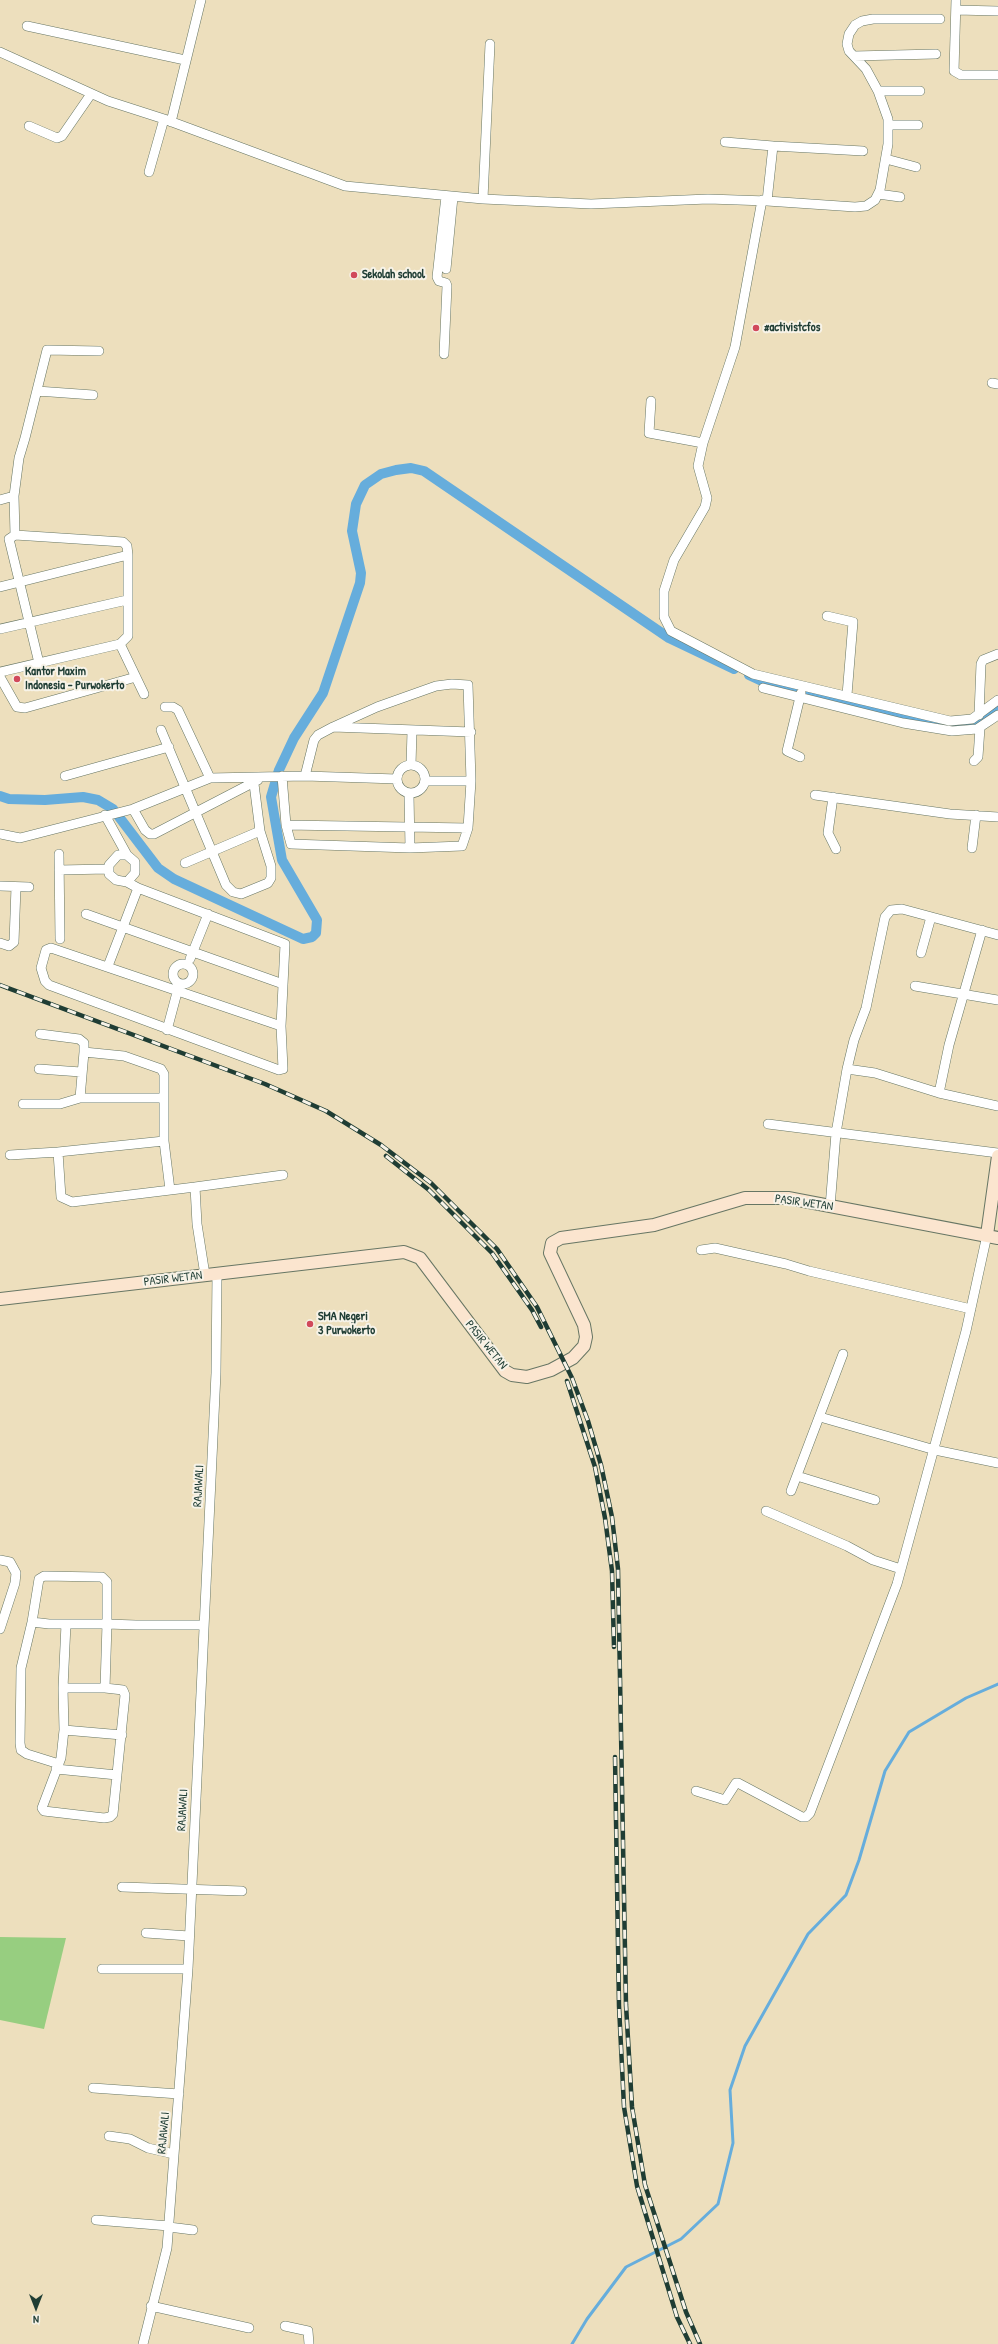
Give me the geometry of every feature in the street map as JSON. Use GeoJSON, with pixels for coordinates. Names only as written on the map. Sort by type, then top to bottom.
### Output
{"type":"FeatureCollection","features":[{"type":"Feature","properties":{"kind":"street"},"geometry":{"type":"LineString","coordinates":[[149,172],[168,121],[201,0]]}},
{"type":"Feature","properties":{"kind":"street"},"geometry":{"type":"LineString","coordinates":[[956,0],[954,71],[961,74],[998,75]]}},
{"type":"Feature","properties":{"kind":"street"},"geometry":{"type":"LineString","coordinates":[[956,10],[998,11]]}},
{"type":"Feature","properties":{"kind":"street"},"geometry":{"type":"LineString","coordinates":[[0,52],[91,94],[345,186],[483,199],[612,205],[672,199],[765,200],[855,207],[866,206],[874,200],[878,194],[886,159],[888,126],[884,107],[878,91],[866,69],[854,56],[847,44],[849,34],[855,25],[862,20],[873,18],[940,19]]}},
{"type":"Feature","properties":{"kind":"street"},"geometry":{"type":"LineString","coordinates":[[27,26],[185,60]]}},
{"type":"Feature","properties":{"kind":"street"},"geometry":{"type":"LineString","coordinates":[[483,199],[490,44]]}},
{"type":"Feature","properties":{"kind":"street"},"geometry":{"type":"LineString","coordinates":[[854,56],[936,54]]}},
{"type":"Feature","properties":{"kind":"street"},"geometry":{"type":"LineString","coordinates":[[878,91],[920,91]]}},
{"type":"Feature","properties":{"kind":"street"},"geometry":{"type":"LineString","coordinates":[[29,126],[57,138],[62,136],[91,94]]}},
{"type":"Feature","properties":{"kind":"street"},"geometry":{"type":"LineString","coordinates":[[888,126],[918,126]]}},
{"type":"Feature","properties":{"kind":"street"},"geometry":{"type":"LineString","coordinates":[[725,142],[863,151]]}},
{"type":"Feature","properties":{"kind":"street"},"geometry":{"type":"LineString","coordinates":[[773,146],[765,200],[735,347],[703,443],[698,466],[707,498],[706,507],[674,560],[665,583],[663,600],[665,623],[671,631],[754,674],[801,692],[903,723],[952,731],[980,728],[998,715]]}},
{"type":"Feature","properties":{"kind":"street"},"geometry":{"type":"LineString","coordinates":[[886,159],[916,167]]}},
{"type":"Feature","properties":{"kind":"street"},"geometry":{"type":"LineString","coordinates":[[878,194],[900,197]]}},
{"type":"Feature","properties":{"kind":"street"},"geometry":{"type":"LineString","coordinates":[[446,269],[450,196]]}},
{"type":"Feature","properties":{"kind":"street"},"geometry":{"type":"LineString","coordinates":[[444,354],[447,286],[446,283],[438,280],[437,277],[450,196]]}},
{"type":"Feature","properties":{"kind":"street"},"geometry":{"type":"LineString","coordinates":[[39,663],[19,581],[12,537],[14,496],[19,458],[47,350],[99,351]]}},
{"type":"Feature","properties":{"kind":"street"},"geometry":{"type":"LineString","coordinates":[[37,391],[93,395]]}},
{"type":"Feature","properties":{"kind":"street"},"geometry":{"type":"LineString","coordinates":[[651,401],[648,433],[703,443]]}},
{"type":"Feature","properties":{"kind":"street"},"geometry":{"type":"LineString","coordinates":[[0,500],[14,496]]}},
{"type":"Feature","properties":{"kind":"street"},"geometry":{"type":"LineString","coordinates":[[0,542],[12,537],[120,541],[127,546],[128,555],[128,636],[120,644],[0,672]]}},
{"type":"Feature","properties":{"kind":"street"},"geometry":{"type":"LineString","coordinates":[[0,587],[19,581],[128,555]]}},
{"type":"Feature","properties":{"kind":"street"},"geometry":{"type":"LineString","coordinates":[[0,629],[127,600]]}},
{"type":"Feature","properties":{"kind":"street"},"geometry":{"type":"LineString","coordinates":[[828,616],[853,622],[846,695]]}},
{"type":"Feature","properties":{"kind":"street"},"geometry":{"type":"LineString","coordinates":[[120,644],[144,694]]}},
{"type":"Feature","properties":{"kind":"street"},"geometry":{"type":"LineString","coordinates":[[979,715],[982,661],[998,654]]}},
{"type":"Feature","properties":{"kind":"street"},"geometry":{"type":"LineString","coordinates":[[0,677],[17,707],[25,708],[136,677]]}},
{"type":"Feature","properties":{"kind":"street"},"geometry":{"type":"LineString","coordinates":[[273,776],[291,844],[410,848],[462,846],[468,828],[471,781],[470,687],[466,683],[436,686],[377,707],[318,735],[314,740],[305,776]]}},
{"type":"Feature","properties":{"kind":"street"},"geometry":{"type":"LineString","coordinates":[[763,688],[846,695],[950,721],[965,721],[979,715],[998,700]]}},
{"type":"Feature","properties":{"kind":"street"},"geometry":{"type":"LineString","coordinates":[[800,757],[787,751],[801,692]]}},
{"type":"Feature","properties":{"kind":"street"},"geometry":{"type":"LineString","coordinates":[[165,707],[173,707],[178,710],[210,778]]}},
{"type":"Feature","properties":{"kind":"street"},"geometry":{"type":"LineString","coordinates":[[333,727],[470,732]]}},
{"type":"Feature","properties":{"kind":"street"},"geometry":{"type":"LineString","coordinates":[[974,761],[978,757],[980,728]]}},
{"type":"Feature","properties":{"kind":"street"},"geometry":{"type":"LineString","coordinates":[[161,730],[226,886],[232,892],[242,894],[251,892],[268,883],[271,878],[271,866],[260,831],[254,784]]}},
{"type":"Feature","properties":{"kind":"street"},"geometry":{"type":"LineString","coordinates":[[410,764],[412,731]]}},
{"type":"Feature","properties":{"kind":"street"},"geometry":{"type":"LineString","coordinates":[[65,776],[169,747]]}},
{"type":"Feature","properties":{"kind":"street"},"geometry":{"type":"LineString","coordinates":[[409,794],[400,788],[397,779],[400,770],[410,764]]}},
{"type":"Feature","properties":{"kind":"street"},"geometry":{"type":"LineString","coordinates":[[410,764],[421,769],[426,781]]}},
{"type":"Feature","properties":{"kind":"street"},"geometry":{"type":"LineString","coordinates":[[133,809],[145,830],[150,834],[273,776]]}},
{"type":"Feature","properties":{"kind":"street"},"geometry":{"type":"LineString","coordinates":[[0,834],[20,838],[119,813],[133,809],[210,778],[305,776],[397,779]]}},
{"type":"Feature","properties":{"kind":"street"},"geometry":{"type":"LineString","coordinates":[[426,781],[471,781]]}},
{"type":"Feature","properties":{"kind":"street"},"geometry":{"type":"LineString","coordinates":[[409,794],[421,790],[426,781]]}},
{"type":"Feature","properties":{"kind":"street"},"geometry":{"type":"LineString","coordinates":[[409,794],[411,829],[410,848]]}},
{"type":"Feature","properties":{"kind":"street"},"geometry":{"type":"LineString","coordinates":[[815,796],[976,816],[998,817]]}},
{"type":"Feature","properties":{"kind":"street"},"geometry":{"type":"LineString","coordinates":[[833,798],[828,833],[836,849]]}},
{"type":"Feature","properties":{"kind":"street"},"geometry":{"type":"LineString","coordinates":[[107,815],[126,855],[131,858],[136,867],[133,877],[127,882]]}},
{"type":"Feature","properties":{"kind":"street"},"geometry":{"type":"LineString","coordinates":[[972,848],[976,816]]}},
{"type":"Feature","properties":{"kind":"street"},"geometry":{"type":"LineString","coordinates":[[286,825],[411,829],[468,828]]}},
{"type":"Feature","properties":{"kind":"street"},"geometry":{"type":"LineString","coordinates":[[185,863],[260,831]]}},
{"type":"Feature","properties":{"kind":"street"},"geometry":{"type":"LineString","coordinates":[[59,854],[60,939]]}},
{"type":"Feature","properties":{"kind":"street"},"geometry":{"type":"LineString","coordinates":[[108,869],[114,858],[126,855]]}},
{"type":"Feature","properties":{"kind":"street"},"geometry":{"type":"LineString","coordinates":[[59,870],[108,869]]}},
{"type":"Feature","properties":{"kind":"street"},"geometry":{"type":"LineString","coordinates":[[108,869],[116,880],[127,882],[138,888],[285,944],[281,1026],[282,1070],[58,990],[45,981],[41,968],[46,950],[51,948],[179,986],[281,1026]]}},
{"type":"Feature","properties":{"kind":"street"},"geometry":{"type":"LineString","coordinates":[[0,886],[29,887]]}},
{"type":"Feature","properties":{"kind":"street"},"geometry":{"type":"LineString","coordinates":[[0,943],[9,946],[14,942],[16,887]]}},
{"type":"Feature","properties":{"kind":"street"},"geometry":{"type":"LineString","coordinates":[[108,966],[138,888]]}},
{"type":"Feature","properties":{"kind":"street"},"geometry":{"type":"LineString","coordinates":[[830,1207],[836,1133],[847,1069],[854,1040],[866,1008],[885,917],[891,910],[902,909],[998,935]]}},
{"type":"Feature","properties":{"kind":"street"},"geometry":{"type":"LineString","coordinates":[[86,914],[192,953],[283,984]]}},
{"type":"Feature","properties":{"kind":"street"},"geometry":{"type":"LineString","coordinates":[[186,965],[208,914]]}},
{"type":"Feature","properties":{"kind":"street"},"geometry":{"type":"LineString","coordinates":[[921,953],[931,917]]}},
{"type":"Feature","properties":{"kind":"street"},"geometry":{"type":"LineString","coordinates":[[939,1092],[948,1045],[982,930]]}},
{"type":"Feature","properties":{"kind":"street"},"geometry":{"type":"LineString","coordinates":[[167,1030],[179,986],[174,978],[174,970],[179,965],[186,965],[192,969],[192,977],[187,982],[179,986]]}},
{"type":"Feature","properties":{"kind":"street"},"geometry":{"type":"LineString","coordinates":[[915,986],[998,1000]]}},
{"type":"Feature","properties":{"kind":"street"},"geometry":{"type":"LineString","coordinates":[[40,1034],[79,1038],[84,1043],[80,1098]]}},
{"type":"Feature","properties":{"kind":"street"},"geometry":{"type":"LineString","coordinates":[[84,1052],[124,1056],[161,1069],[164,1074],[164,1141],[170,1190]]}},
{"type":"Feature","properties":{"kind":"street"},"geometry":{"type":"LineString","coordinates":[[39,1069],[81,1072]]}},
{"type":"Feature","properties":{"kind":"street"},"geometry":{"type":"LineString","coordinates":[[847,1069],[875,1073],[939,1092],[998,1106]]}},
{"type":"Feature","properties":{"kind":"street"},"geometry":{"type":"LineString","coordinates":[[23,1104],[60,1104],[80,1098],[164,1098]]}},
{"type":"Feature","properties":{"kind":"street"},"geometry":{"type":"LineString","coordinates":[[768,1124],[998,1153]]}},
{"type":"Feature","properties":{"kind":"street"},"geometry":{"type":"LineString","coordinates":[[10,1155],[58,1152],[164,1141]]}},
{"type":"Feature","properties":{"kind":"street"},"geometry":{"type":"LineString","coordinates":[[58,1152],[61,1198],[66,1201],[170,1190],[283,1175]]}},
{"type":"Feature","properties":{"kind":"street"},"geometry":{"type":"LineString","coordinates":[[696,1791],[725,1800],[736,1782],[738,1782],[802,1816],[808,1816],[842,1731],[901,1569],[971,1309],[993,1237],[998,1156]]}},
{"type":"Feature","properties":{"kind":"street","name":"RAJAWALI"},"geometry":{"type":"LineString","coordinates":[[143,2344],[167,2248],[179,2094],[188,1969],[216,1373],[211,1274],[197,1224],[195,1187]]}},
{"type":"Feature","properties":{"kind":"street","name":"PASIR WETAN"},"geometry":{"type":"LineString","coordinates":[[0,1299],[211,1274],[409,1253],[420,1258],[505,1371],[512,1375],[527,1377],[551,1370],[573,1358],[584,1346],[586,1337],[584,1325],[552,1261],[550,1245],[566,1237],[654,1225],[745,1198],[788,1198],[993,1237]]}},
{"type":"Feature","properties":{"kind":"street"},"geometry":{"type":"LineString","coordinates":[[701,1250],[715,1248],[971,1309]]}},
{"type":"Feature","properties":{"kind":"street"},"geometry":{"type":"LineString","coordinates":[[791,1491],[843,1354]]}},
{"type":"Feature","properties":{"kind":"street"},"geometry":{"type":"LineString","coordinates":[[820,1417],[934,1450],[998,1463]]}},
{"type":"Feature","properties":{"kind":"street"},"geometry":{"type":"LineString","coordinates":[[797,1476],[875,1500]]}},
{"type":"Feature","properties":{"kind":"street"},"geometry":{"type":"LineString","coordinates":[[766,1511],[847,1546],[873,1560],[901,1569]]}},
{"type":"Feature","properties":{"kind":"street"},"geometry":{"type":"LineString","coordinates":[[0,1560],[10,1562],[16,1573],[15,1583],[3,1607],[0,1629]]}},
{"type":"Feature","properties":{"kind":"street"},"geometry":{"type":"LineString","coordinates":[[105,1688],[108,1587],[105,1579],[99,1577],[41,1577],[35,1595],[32,1622],[21,1668],[21,1750],[58,1767],[117,1775]]}},
{"type":"Feature","properties":{"kind":"street"},"geometry":{"type":"LineString","coordinates":[[32,1622],[66,1624],[204,1625]]}},
{"type":"Feature","properties":{"kind":"street"},"geometry":{"type":"LineString","coordinates":[[63,1688],[105,1688],[121,1690],[124,1692],[122,1735],[117,1775],[112,1814],[108,1818],[97,1818],[42,1810],[58,1767],[64,1730],[63,1688],[66,1624]]}},
{"type":"Feature","properties":{"kind":"street"},"geometry":{"type":"LineString","coordinates":[[64,1730],[122,1735]]}},
{"type":"Feature","properties":{"kind":"street"},"geometry":{"type":"LineString","coordinates":[[122,1887],[242,1891]]}},
{"type":"Feature","properties":{"kind":"street"},"geometry":{"type":"LineString","coordinates":[[146,1933],[189,1936]]}},
{"type":"Feature","properties":{"kind":"street"},"geometry":{"type":"LineString","coordinates":[[102,1969],[188,1969]]}},
{"type":"Feature","properties":{"kind":"street"},"geometry":{"type":"LineString","coordinates":[[93,2088],[179,2094]]}},
{"type":"Feature","properties":{"kind":"street"},"geometry":{"type":"LineString","coordinates":[[109,2136],[130,2139],[148,2148],[174,2154]]}},
{"type":"Feature","properties":{"kind":"street"},"geometry":{"type":"LineString","coordinates":[[96,2220],[169,2226],[193,2230]]}},
{"type":"Feature","properties":{"kind":"street"},"geometry":{"type":"LineString","coordinates":[[152,2306],[249,2328]]}},
{"type":"Feature","properties":{"kind":"street"},"geometry":{"type":"LineString","coordinates":[[285,2326],[308,2331],[309,2344]]}},
{"type":"Feature","properties":{"kind":"green space"},"geometry":{"type":"Polygon","coordinates":[[[0,1937],[66,1938],[44,2029],[0,2020],[0,1937]]]}},
{"type":"Feature","properties":{"kind":"waterway"},"geometry":{"type":"LineString","coordinates":[[0,796],[9,799],[45,800],[83,797],[98,800],[113,809],[158,868],[174,879],[303,939],[312,937],[316,933],[317,920],[282,860],[271,797],[279,770],[294,738],[323,693],[360,583],[361,573],[352,531],[356,504],[365,485],[381,474],[396,470],[411,468],[424,471],[669,638],[734,669]]}},
{"type":"Feature","properties":{"kind":"waterway"},"geometry":{"type":"LineString","coordinates":[[749,675],[764,682],[957,727],[974,725],[986,718],[998,707]]}},
{"type":"Feature","properties":{"kind":"waterway"},"geometry":{"type":"LineString","coordinates":[[572,2344],[587,2319],[626,2267],[681,2239],[718,2204],[733,2143],[730,2090],[745,2046],[808,1934],[846,1895],[859,1860],[885,1771],[909,1732],[966,1698],[998,1684]]}},
{"type":"Feature","properties":{"kind":"railway"},"geometry":{"type":"LineString","coordinates":[[0,985],[265,1084],[326,1111],[381,1145],[431,1183],[497,1249],[537,1307],[572,1378],[588,1421],[601,1465],[612,1517],[618,1569],[626,2005],[632,2107],[645,2185],[686,2312],[700,2344]]}},
{"type":"Feature","properties":{"kind":"railway"},"geometry":{"type":"LineString","coordinates":[[386,1156],[429,1190],[492,1253],[532,1310],[541,1327]]}},
{"type":"Feature","properties":{"kind":"railway"},"geometry":{"type":"LineString","coordinates":[[567,1381],[595,1467],[605,1518],[612,1571],[614,1647]]}},
{"type":"Feature","properties":{"kind":"railway"},"geometry":{"type":"LineString","coordinates":[[615,1757],[619,2006],[624,2107],[637,2186],[677,2317],[690,2344]]}},
{"type":"Feature","properties":{"kind":"place","name":"Sekolah school"},"geometry":{"type":"Point","coordinates":[354,275]}},
{"type":"Feature","properties":{"kind":"place","name":"#activistcfos"},"geometry":{"type":"Point","coordinates":[756,328]}},
{"type":"Feature","properties":{"kind":"place","name":"Kantor Maxim Indonesia - Purwokerto"},"geometry":{"type":"Point","coordinates":[17,679]}},
{"type":"Feature","properties":{"kind":"place","name":"SMA Negeri 3 Purwokerto"},"geometry":{"type":"Point","coordinates":[310,1324]}}]}
